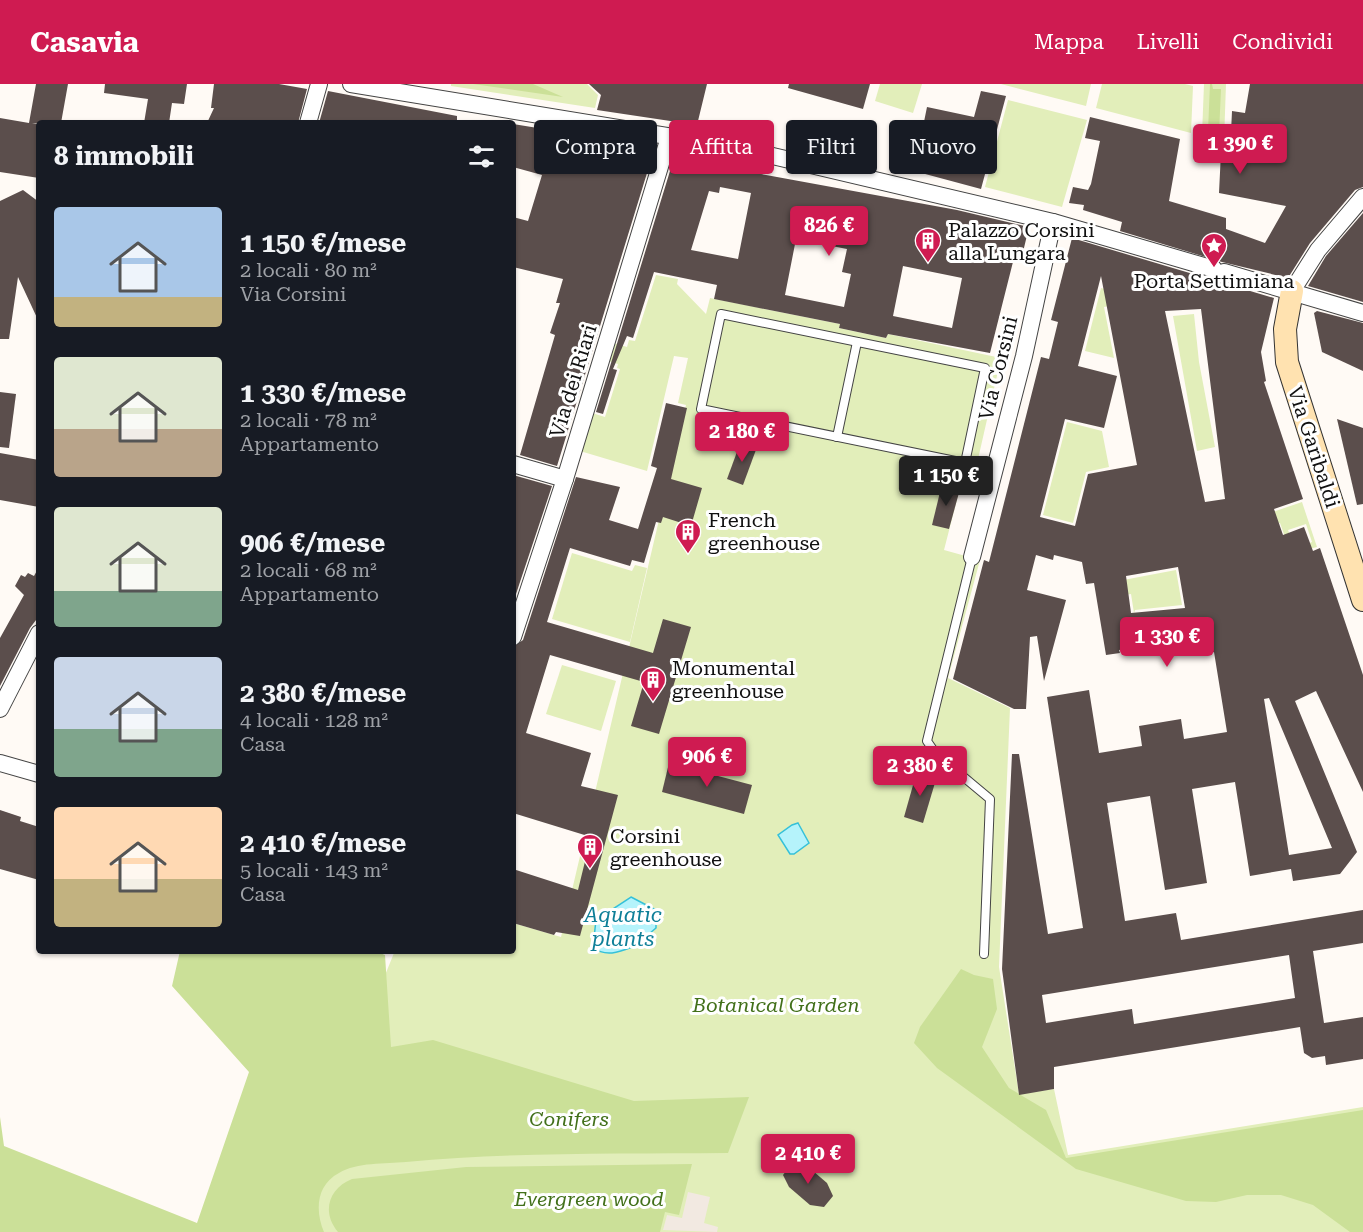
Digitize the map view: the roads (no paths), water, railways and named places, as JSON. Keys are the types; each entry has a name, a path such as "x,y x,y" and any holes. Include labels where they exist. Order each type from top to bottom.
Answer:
{"street":[{"path":"309,120 319,84"},
{"path":"351,84 440,91 496,116 669,137"},
{"name":"Via dei Riari","path":"516,628 565,478 669,137"},
{"path":"774,156 1053,222 1363,313"},
{"path":"1292,291 1318,250 1363,197"},
{"name":"Via Corsini","path":"972,557 1024,356 1053,222"},
{"name":"Via Garibaldi","path":"1292,291 1285,329 1287,362 1363,600"},
{"path":"516,465 565,478"},
{"path":"0,709 36,639"},
{"path":"0,763 36,773"}],"lane":[{"path":"721,314 857,342 985,368 965,463 701,409 721,314"},
{"path":"837,437 857,342"},
{"path":"972,557 927,741 936,754 990,799 984,954"}],"water":[{"path":"798,823 809,843 794,854 790,854 778,835"},
{"name":"Aquatic plants","path":"631,897 656,910 656,928 642,940 643,943 623,950 605,953 593,947 596,920"}],"place":[{"name":"Palazzo Corsini alla Lungara","path":"928,264"},
{"name":"Porta Settimiana","path":"1214,269"},
{"name":"French greenhouse","path":"688,555"},
{"name":"Monumental greenhouse","path":"653,703"},
{"name":"Corsini greenhouse","path":"590,870"}],"park label":[{"name":"Botanical Garden","path":"776,1005"},
{"name":"Conifers","path":"569,1119"},
{"name":"Evergreen wood","path":"589,1199"}]}
